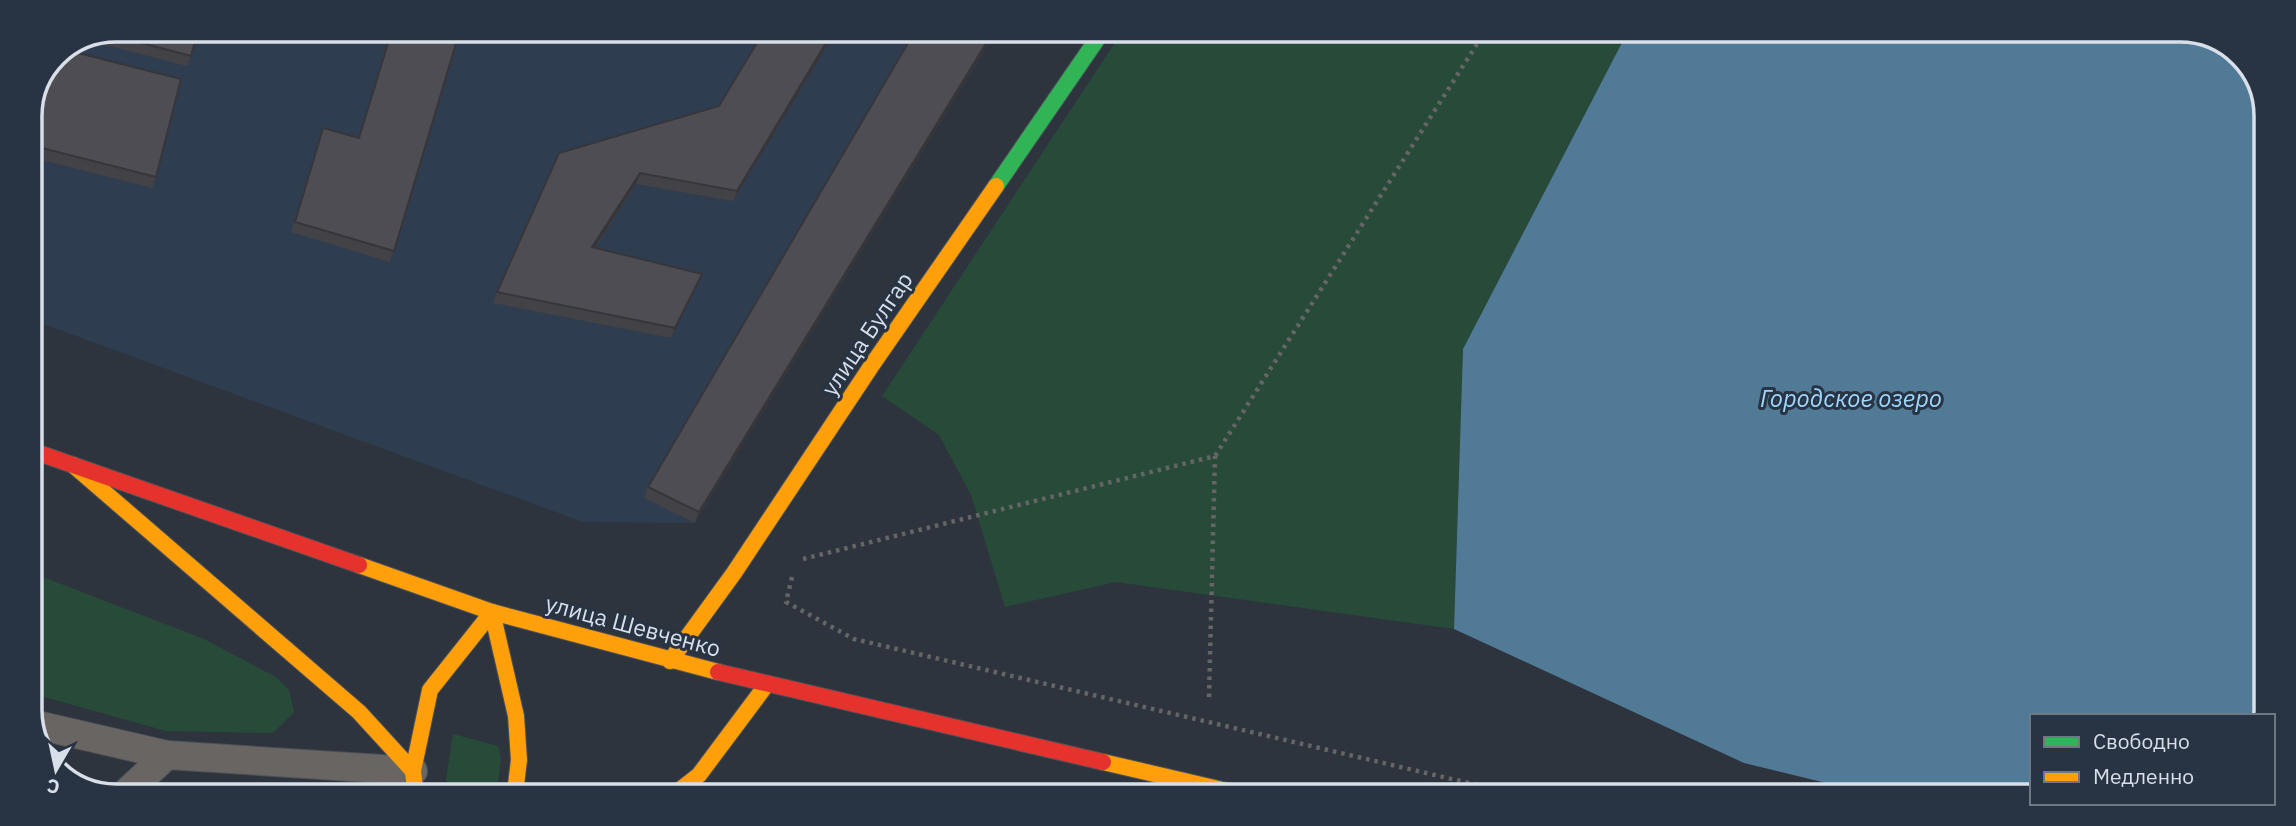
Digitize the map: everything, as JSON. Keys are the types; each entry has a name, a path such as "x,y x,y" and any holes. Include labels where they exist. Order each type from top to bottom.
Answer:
{"street":[{"name":"улица Булгар","path":"670,661 734,573 872,365 1094,42"},
{"name":"улица Шевченко","path":"42,454 492,612 670,661 1197,784"},
{"path":"72,464 359,712 414,782"},
{"path":"414,782 430,690 492,612"},
{"path":"492,612 516,716 519,760 516,784"},
{"path":"688,784 699,775 767,684"}],"lane":[{"path":"44,727 167,755 414,782"},
{"path":"136,784 167,755"}],"path":[{"path":"1209,697 1215,456 1478,42"},
{"path":"734,573 796,561 1215,456"},
{"path":"786,601 854,639 1473,784"}],"shaded area":[{"path":"116,42 990,42 695,523 583,522 42,323 43,102 55,75 64,64 88,48"}],"green space":[{"path":"1115,42 1622,42 1463,349 1454,629 1116,582 1005,607 971,495 939,435 882,396"},
{"path":"42,577 204,639 276,677 289,690 294,712 273,733 166,731 42,696"},
{"path":"453,734 498,746 501,758 498,784 447,784"}],"water":[{"name":"Городское озеро","path":"1622,42 2180,42 2204,46 2217,52 2239,71 2250,92 2254,111 2254,714 2030,714 2030,784 1830,784 1744,763 1454,629 1463,349"}],"building":[{"path":"138,42 195,42 191,56"},
{"path":"388,42 456,42 394,251 295,222 323,128 359,138"},
{"path":"757,42 826,42 737,191 640,173 592,247 702,274 675,328 497,292 559,153 719,106"},
{"path":"909,42 987,42 699,512 648,487"},
{"path":"78,53 181,79 156,177 42,148 43,102 55,75 75,55"}],"traffic: fast":[{"path":"996,186 1095,42"}],"traffic: slow":[{"path":"670,661 734,573 872,365 996,186"},
{"path":"73,465 359,712 413,771"},
{"path":"359,565 492,612 718,672"},
{"path":"492,612 516,716 519,760 516,784"},
{"path":"414,784 413,771 430,690 492,612"},
{"path":"688,784 699,775 767,684"},
{"path":"1103,762 1197,784"}],"traffic: jam":[{"path":"42,454 359,565"},
{"path":"718,672 1103,762"}]}
